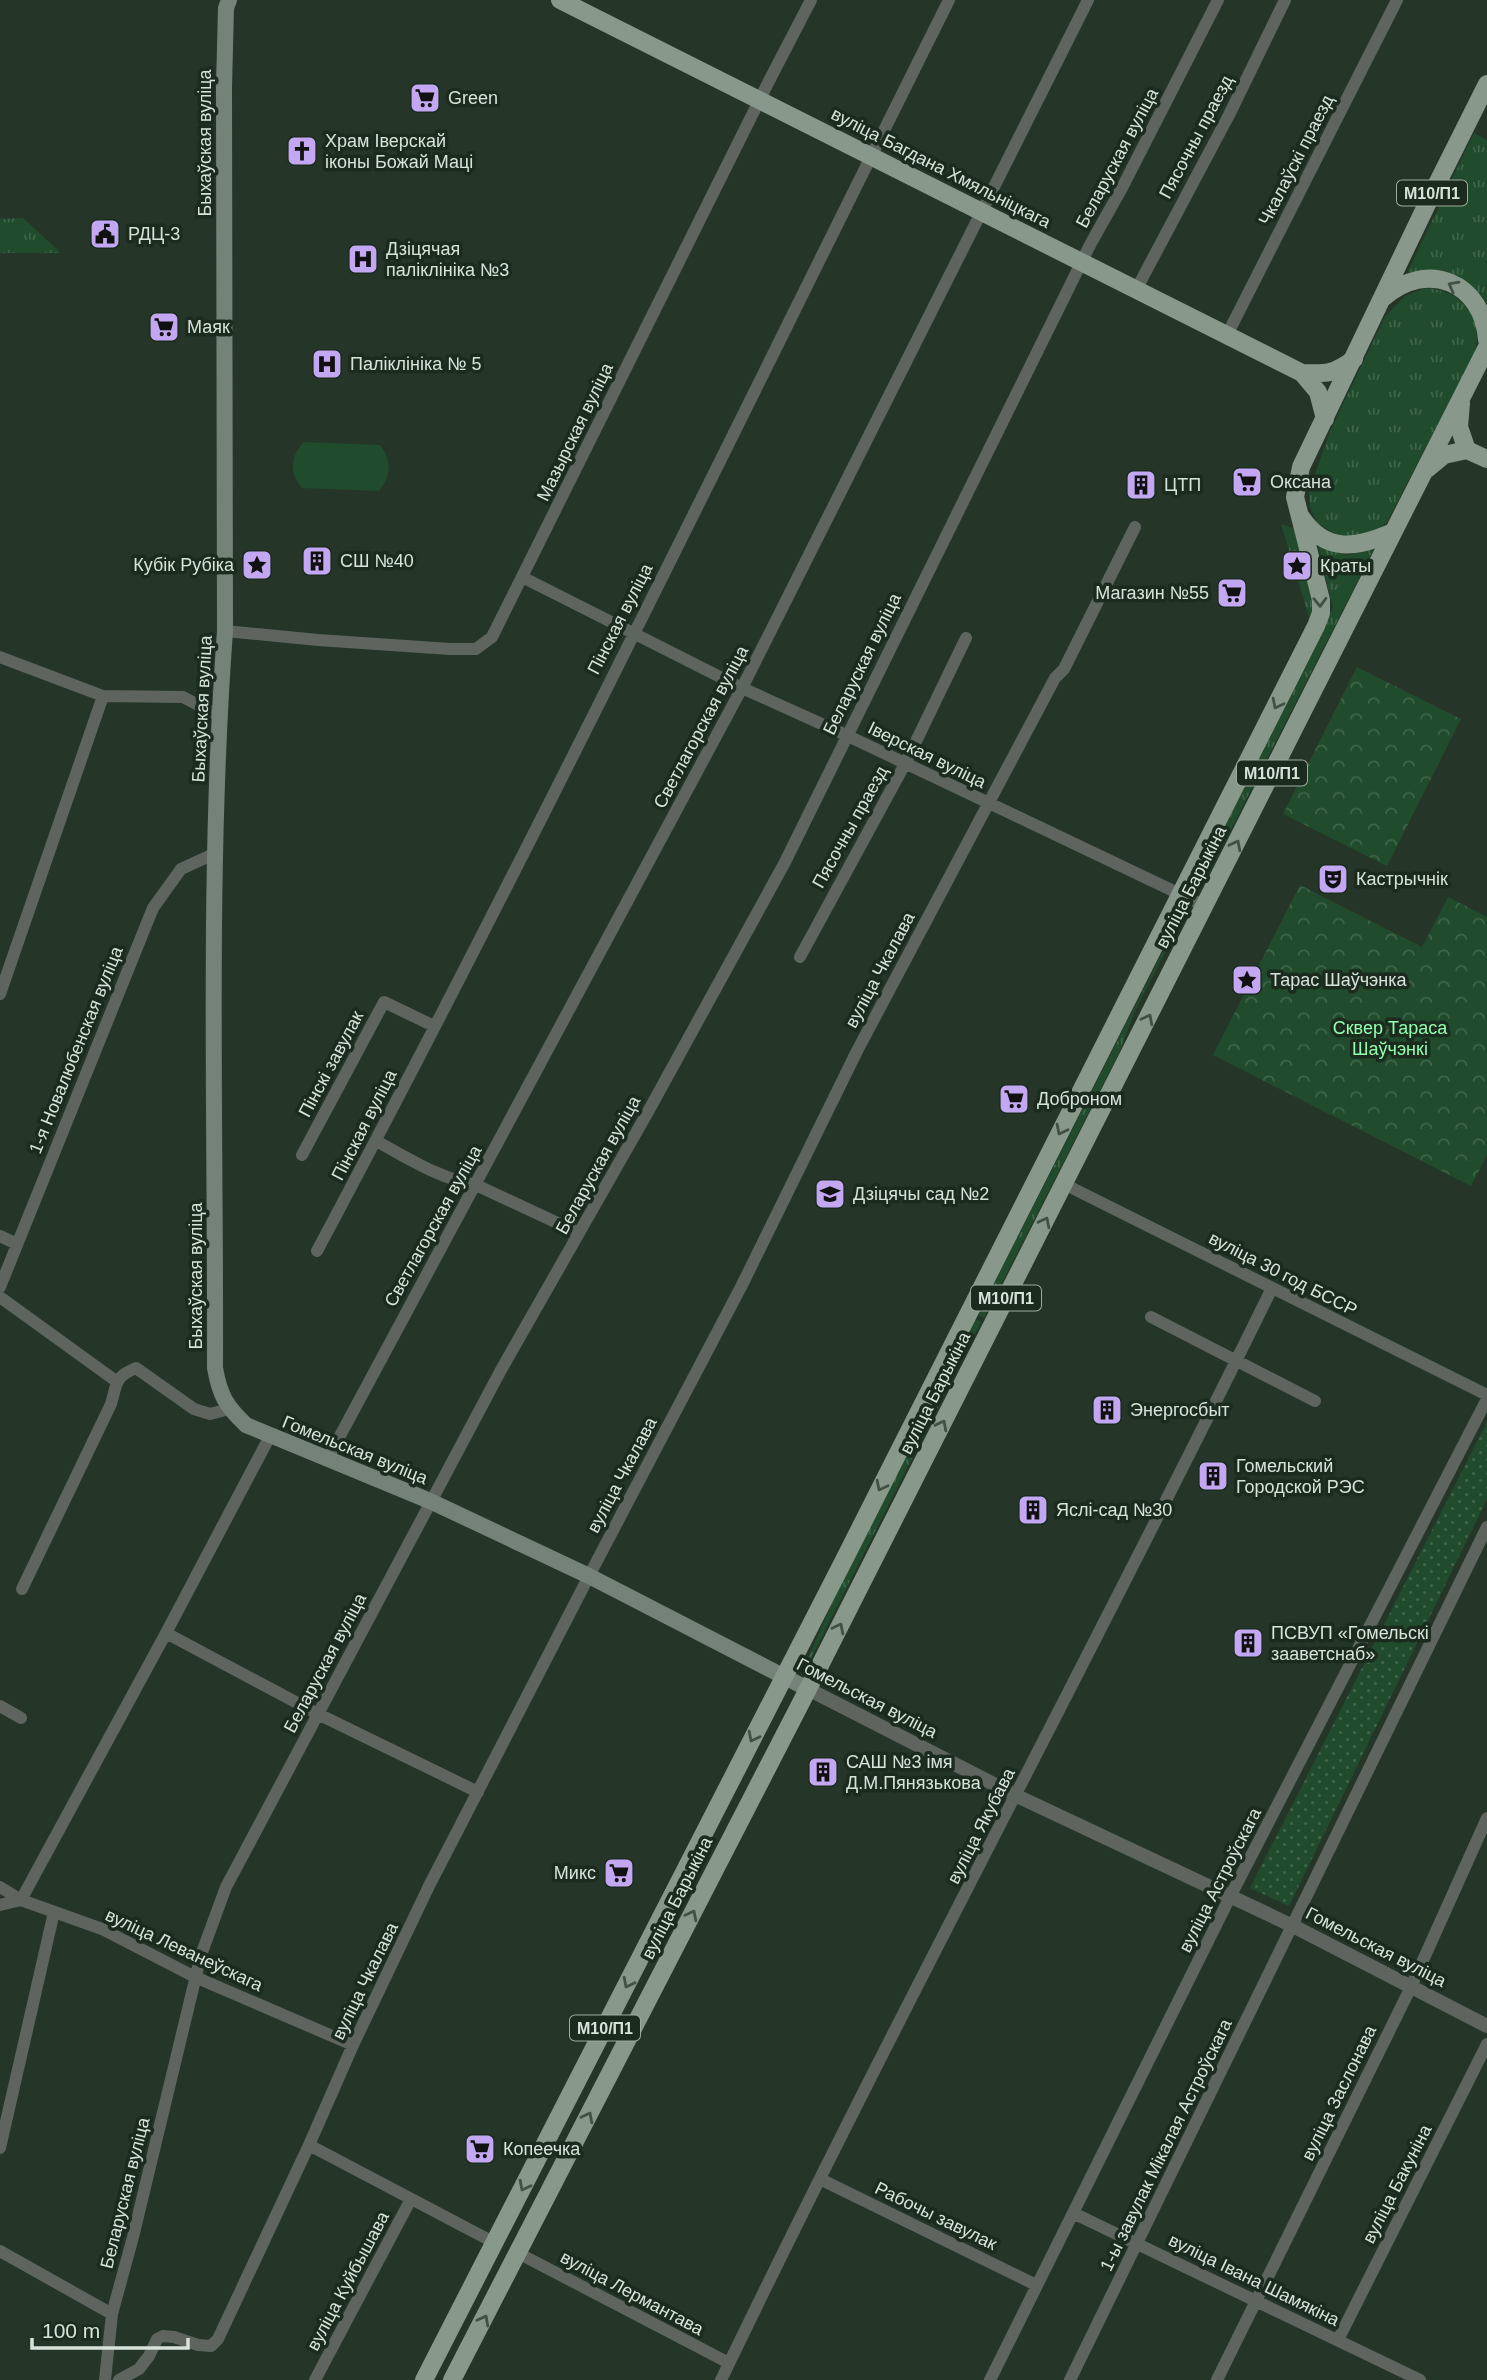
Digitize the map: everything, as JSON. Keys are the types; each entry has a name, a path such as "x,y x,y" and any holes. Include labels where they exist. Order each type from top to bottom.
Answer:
{"main road":[{"name":"вуліца Багдана Хмяльніцкага","path":"560,0 1303,373"},
{"name":"Быхаўская вуліца","path":"226,3 223,411 225,631 219,716 216,853 215,1368 219,1391 229,1408"},
{"name":"М10/П1","path":"1486,85 1484,101 1487,112"},
{"name":"М10/П1","path":"1325,419 1486,85"},
{"path":"1381,300 1396,286 1408,281 1435,278 1447,281 1457,286 1480,308 1486,322 1487,340"},
{"name":"вуліца Барыкіна","path":"452,2380 808,1689 1487,347"},
{"path":"1303,373 1328,374 1340,370 1354,359"},
{"path":"1303,373 1318,392 1325,419"},
{"path":"1462,395 1459,428 1467,450"},
{"name":"вуліца Барыкіна","path":"424,2380 1181,894 1321,613 1319,590 1295,497 1301,467 1325,419"},
{"path":"1421,474 1444,455 1467,450 1487,459"},
{"path":"1298,512 1307,526 1318,535 1345,546 1375,540 1393,532"},
{"name":"Гомельская вуліца","path":"229,1408 246,1426 430,1500 589,1576 808,1689"}],"street":[{"name":"Мазырская вуліца","path":"225,631 318,640 476,649 492,637 811,0"},
{"name":"Пінская вуліца","path":"317,1251 376,1141 633,634 949,0"},
{"name":"Светлагорская вуліца","path":"327,1460 742,688 1088,0"},
{"name":"Беларуская вуліца","path":"106,2380 112,2314 195,1977 226,1887 430,1500 783,864 1082,262 1218,0"},
{"name":"Пясочны праезд","path":"1136,290 1229,116 1286,0"},
{"name":"Чкалаўскі праезд","path":"1227,335 1397,0"},
{"name":"вуліца Чкалава","path":"119,2380 139,2369 157,2339 163,2336 211,2346 218,2339 429,1886 741,1286 857,1051 1055,678 1064,669 1135,527"},
{"name":"Іверская вуліца","path":"522,577 742,688 1205,906"},
{"name":"Пясочны праезд","path":"800,957 905,764 966,638"},
{"path":"0,657 103,696 183,697 219,716"},
{"path":"0,994 103,696"},
{"name":"1-я Новалюбенская вуліца","path":"0,1287 153,908 181,869 216,853"},
{"name":"Пінскі завулак","path":"302,1154 384,1002 434,1026"},
{"path":"376,1141 430,1170 460,1182 476,1185 579,1233"},
{"name":"вуліца 30 год БССР","path":"1064,1184 1487,1397"},
{"path":"0,1236 17,1244"},
{"name":"вуліца Якубава","path":"721,2380 820,2179 1017,1796 1272,1288"},
{"path":"0,1297 116,1381"},
{"path":"1151,1317 1315,1401"},
{"path":"22,1589 111,1405 116,1381 124,1373 136,1368 194,1409 210,1414 229,1408"},
{"name":"вуліца Астроўскага","path":"990,2380 1230,1897 1487,1397"},
{"path":"0,1905 21,1900 270,1436"},
{"path":"1293,1926 1487,1527"},
{"path":"166,1633 318,1714 478,1792"},
{"name":"Гомельская вуліца","path":"808,1689 1017,1796 1293,1926 1487,2026"},
{"path":"0,1706 21,1718"},
{"name":"вуліца Заслонава","path":"1217,2380 1411,1987 1487,1818"},
{"name":"вуліца Леванеўскага","path":"0,1886 21,1900 102,1929 195,1977 354,2045"},
{"path":"0,2148 54,1912"},
{"name":"1-ы завулак Мікалая Астроўскага","path":"1070,2380 1293,1926"},
{"name":"вуліца Бакуніна","path":"1338,2340 1487,2045"},
{"path":"309,2145 495,2243"},
{"name":"Рабочы завулак","path":"820,2179 1036,2285"},
{"name":"вуліца Куйбышава","path":"315,2380 411,2199"},
{"name":"вуліца Івана Шамякіна","path":"1073,2213 1420,2380"},
{"path":"0,2251 112,2314"},
{"name":"вуліца Лермантава","path":"518,2253 729,2364"}],"green space":[{"path":"1474,133 1487,140 1487,303 1471,286 1453,275 1432,271 1408,271"},
{"path":"23,218 61,253 0,253 0,219"},
{"path":"1426,288 1451,294 1468,308 1476,328 1474,354 1387,522 1375,533 1341,537 1317,523 1310,507 1309,492 1330,431 1385,317 1405,296"},
{"path":"304,442 380,445 387,456 386,480 379,491 302,488 293,471 293,465 296,453"},
{"path":"1281,524 1293,528 1308,574 1312,597 1310,620"},
{"path":"1318,545 1347,555 1374,549 1200,890 1196,884 1333,608"},
{"path":"1357,667 1461,719 1387,866 1283,814"},
{"name":"Сквер Тараса Шаўчэнкі","path":"1300,885 1422,947 1448,897 1487,917 1487,1155 1471,1186 1213,1055"},
{"path":"1180,918 1182,919 1135,1011 1119,1053 984,1318 978,1315"},
{"path":"975,1319 981,1322 807,1666 805,1665 842,1581"},
{"path":"1487,1422 1487,1499 1289,1906 1250,1888"}],"place":[{"name":"Green","path":"425,98"},
{"name":"Храм Іверскай іконы Божай Маці","path":"302,151"},
{"name":"РДЦ-3","path":"105,234"},
{"name":"Дзіцячая паліклініка №3","path":"363,259"},
{"name":"Маяк","path":"164,327"},
{"name":"Паліклініка № 5","path":"327,364"},
{"name":"Оксана","path":"1247,482"},
{"name":"ЦТП","path":"1141,485"},
{"name":"СШ №40","path":"317,561"},
{"name":"Кубік Рубіка","path":"257,565"},
{"name":"Краты","path":"1297,566"},
{"name":"Магазин №55","path":"1232,593"},
{"name":"Кастрычнік","path":"1333,879"},
{"name":"Тарас Шаўчэнка","path":"1247,980"},
{"name":"Доброном","path":"1014,1099"},
{"name":"Дзіцячы сад №2","path":"830,1194"},
{"name":"Энергосбыт","path":"1107,1410"},
{"name":"Гомельский Городской РЭС","path":"1213,1476"},
{"name":"Яслі-сад №30","path":"1033,1510"},
{"name":"ПСВУП «Гомельскі зааветснаб»","path":"1248,1643"},
{"name":"САШ №3 імя Д.М.Пянязькова","path":"823,1772"},
{"name":"Микс","path":"619,1873"},
{"name":"Копеечка","path":"480,2149"}]}
